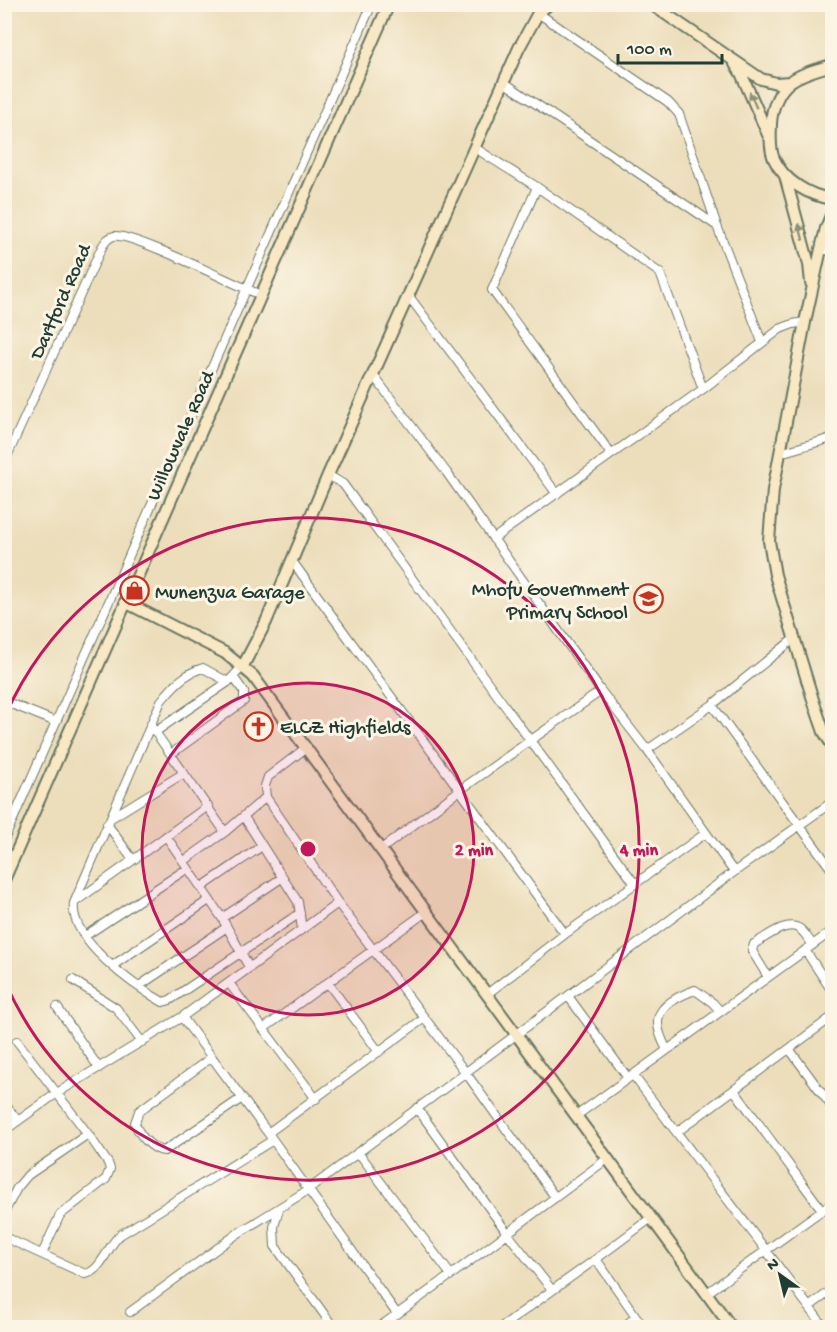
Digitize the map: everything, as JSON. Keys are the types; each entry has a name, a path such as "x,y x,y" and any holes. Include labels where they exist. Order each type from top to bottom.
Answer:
{"street":[{"path":"4,840 372,4"},
{"name":"Willowvale Road","path":"4,880 389,4"},
{"path":"153,729 231,680 243,666 266,622 328,475 519,48 538,13 549,4"},
{"path":"651,4 761,79 776,83 789,82 832,65"},
{"path":"538,13 674,107 683,122 717,226 762,342"},
{"path":"733,61 741,73 770,140 774,158 785,176 809,264 812,289"},
{"path":"770,140 771,116 776,100 789,82"},
{"path":"505,83 717,226"},
{"path":"475,148 537,187 660,273 703,389"},
{"path":"785,176 803,189 822,197 832,198"},
{"path":"537,187 492,290 611,454"},
{"path":"832,213 826,228 812,289 780,453 773,490 769,541 776,575 795,638 832,745"},
{"name":"Dartford Road","path":"4,464 108,238 115,236 140,242 261,295"},
{"path":"821,249 832,251"},
{"path":"408,295 557,494"},
{"path":"493,539 703,389 780,329 806,322"},
{"path":"373,375 447,473 734,872"},
{"path":"780,453 832,438"},
{"path":"328,475 343,484 634,884"},
{"path":"292,561 565,934"},
{"path":"125,602 225,653 243,666 268,694 732,1328"},
{"path":"647,750 712,705 795,638"},
{"path":"171,754 244,701 244,692 231,680 203,668 193,671 172,686 161,701 153,729 109,821 74,903 73,914 85,936 112,966 160,1000 167,1002 300,913"},
{"path":"380,850 460,790 602,691"},
{"path":"4,701 56,722"},
{"path":"712,705 801,824 832,870"},
{"path":"153,729 225,832"},
{"path":"307,747 268,777 265,786 266,797 338,903 466,1073 555,1197"},
{"path":"109,821 184,772"},
{"path":"85,936 186,864 266,797"},
{"path":"130,1312 237,1234 308,1190 734,872 832,802"},
{"path":"74,903 208,806"},
{"path":"244,817 297,902 302,929"},
{"path":"109,821 133,860"},
{"path":"487,994 565,934 706,833"},
{"path":"166,836 222,918 249,967"},
{"path":"202,887 262,846"},
{"path":"222,918 283,877"},
{"path":"112,966 209,900"},
{"path":"4,1131 57,1093 182,1017 338,903"},
{"path":"263,1029 375,951 426,912"},
{"path":"768,977 752,951 754,944 783,928 793,926 800,929 813,945"},
{"path":"139,986 227,927"},
{"path":"576,1116 832,931"},
{"path":"805,950 832,991"},
{"path":"74,980 116,1008 142,1042"},
{"path":"229,983 316,1099"},
{"path":"328,983 379,1052"},
{"path":"667,1050 659,1033 657,1021 670,1002 694,990 704,995 720,1011"},
{"path":"568,996 768,1249 825,1328"},
{"path":"57,1007 99,1068"},
{"path":"182,1017 397,1314"},
{"path":"677,1132 832,1017"},
{"path":"268,1133 423,1018"},
{"path":"17,1041 108,1163 109,1174 106,1179 60,1215 42,1254"},
{"path":"790,1050 832,1107"},
{"path":"212,1057 139,1111 135,1123 138,1130 155,1149 164,1151 242,1098"},
{"path":"734,1090 822,1210"},
{"path":"4,1103 18,1121"},
{"path":"417,1108 508,1234 552,1290"},
{"path":"4,1213 17,1188 28,1175 88,1134"},
{"path":"4,1238 85,1274 90,1273 96,1269 109,1246 120,1235 273,1140"},
{"path":"358,1152 451,1275"},
{"path":"378,1328 607,1159"},
{"path":"706,1293 832,1203"},
{"path":"279,1209 274,1227 276,1246 333,1328"},
{"path":"500,1328 651,1218"},
{"path":"596,1259 644,1328"},
{"path":"810,1306 832,1290"},
{"path":"622,1328 636,1317"}],"place":[{"name":"Munenzva Garage","path":"134,591"},
{"name":"Mhofu Government Primary School","path":"649,599"},
{"name":"ELCZ Highfields","path":"259,726"}]}
